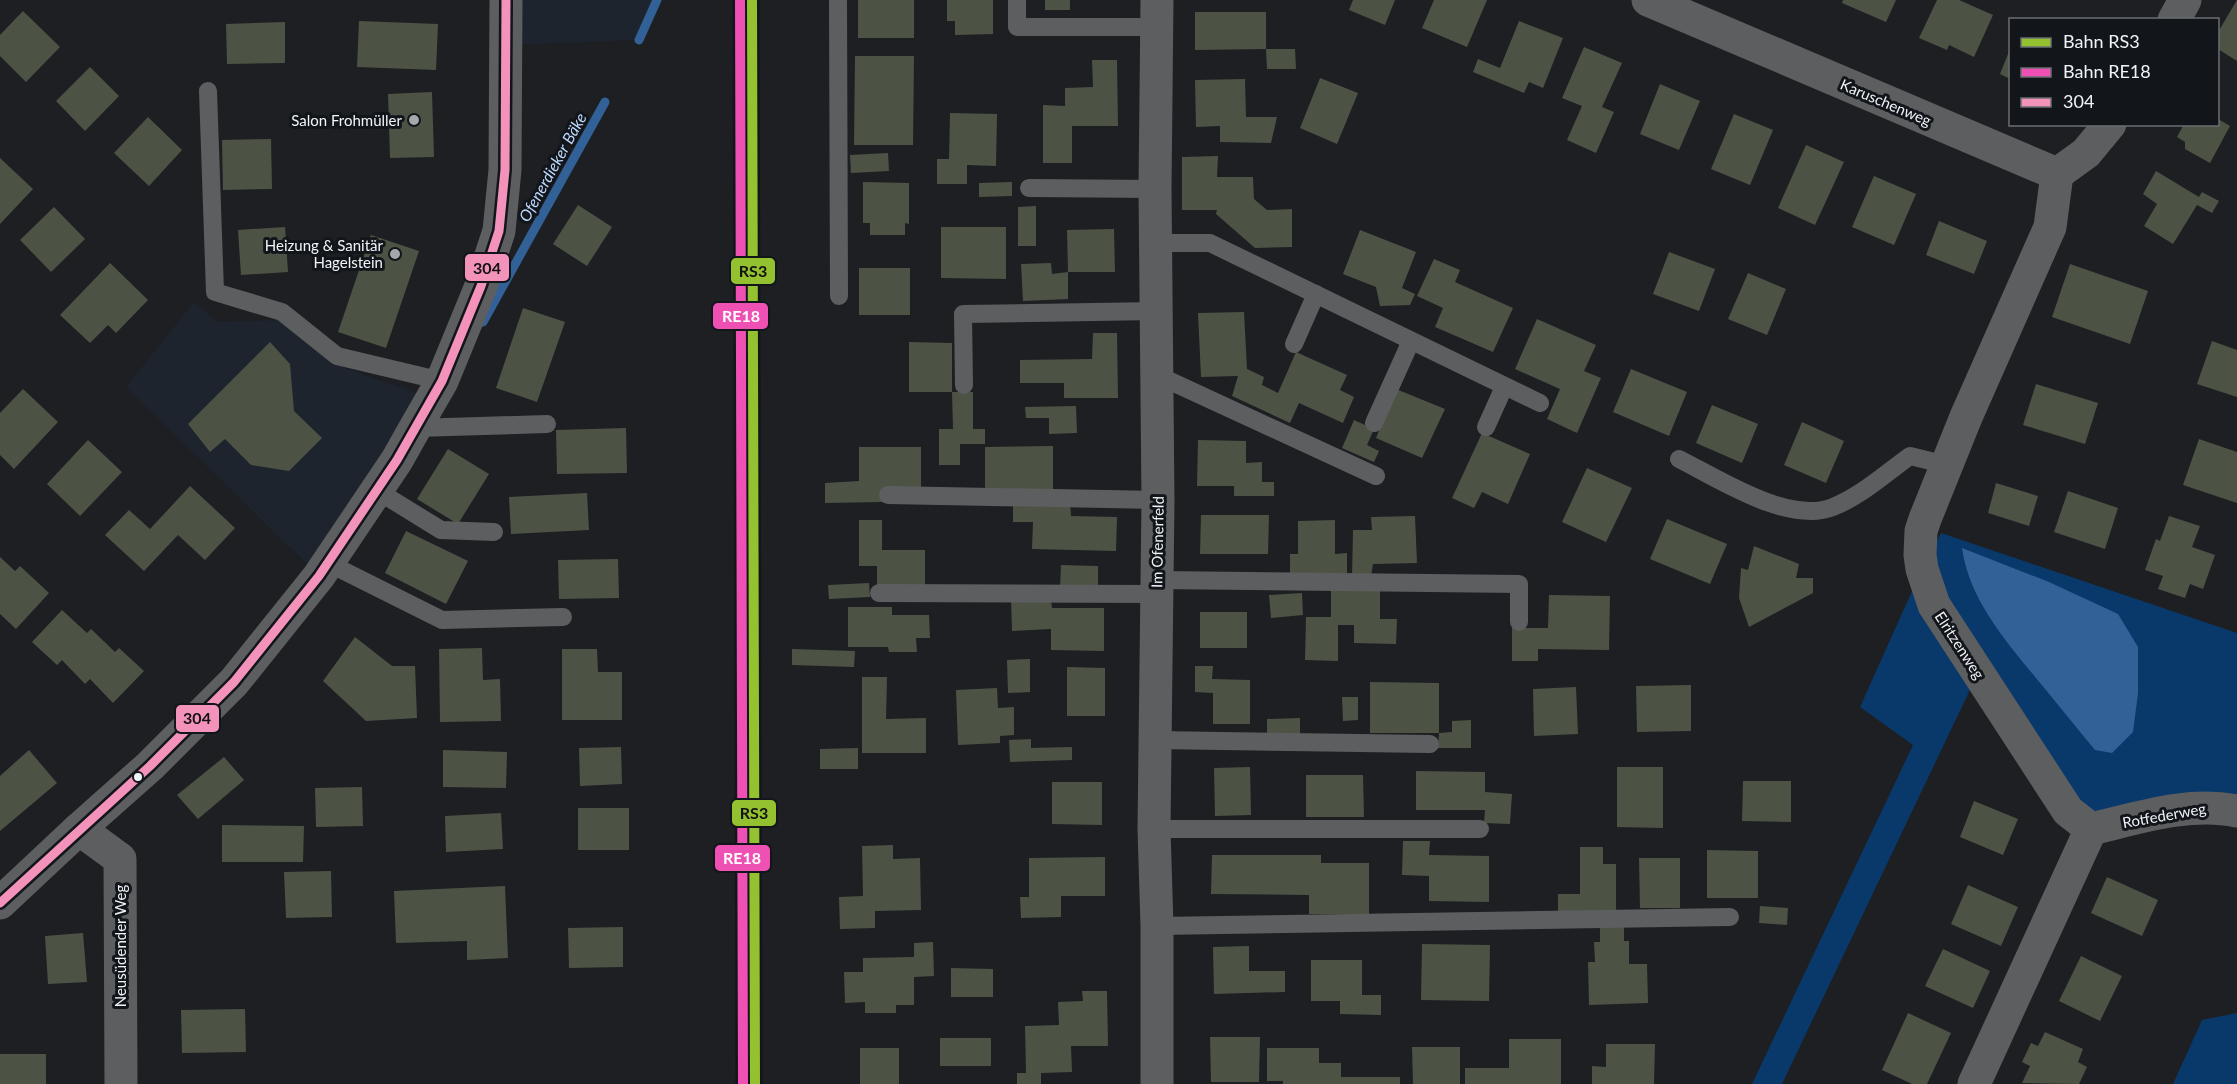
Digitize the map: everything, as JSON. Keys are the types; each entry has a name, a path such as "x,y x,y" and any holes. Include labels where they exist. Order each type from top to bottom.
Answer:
{"street":[{"path":"0,903 150,766 234,682 328,563 415,428 442,381 481,286 499,231 504,170 506,0"},
{"name":"Karuschenweg","path":"1648,0 2057,174"},
{"path":"2175,18 2185,0"},
{"name":"Im Ofenerfeld","path":"1157,14 1155,243 1158,500 1154,829 1157,926 1157,1084"},
{"path":"2057,174 2086,153 2108,126"},
{"name":"Elritzenweg","path":"2057,174 2050,227 1928,507 1921,531 1920,555 1922,569 1934,605 2068,811 2091,829"},
{"name":"Rotfederweg","path":"2091,829 2195,808 2216,807 2237,811"},
{"name":"Neusüdender Weg","path":"79,829 120,859 121,1084"},
{"path":"1974,1084 2091,829"}],"lane":[{"path":"838,0 839,296"},
{"path":"1017,0 1017,27 1157,14"},
{"path":"208,91 215,292 282,312 337,356 442,381"},
{"path":"1029,189 1155,189"},
{"path":"1155,243 1210,243 1540,403"},
{"path":"1294,344 1316,294"},
{"path":"964,385 963,314 1156,311"},
{"path":"1374,423 1411,340"},
{"path":"1157,375 1376,476"},
{"path":"1486,428 1504,387"},
{"path":"415,428 547,424"},
{"path":"1679,459 1772,505 1806,512 1831,508 1853,497 1910,456 1947,465"},
{"path":"376,490 441,530 494,532"},
{"path":"888,495 1158,500"},
{"path":"328,563 442,620 563,617"},
{"path":"879,593 1157,587 1519,584 1519,622"},
{"path":"1156,740 1430,744"},
{"path":"1154,829 1480,829"},
{"path":"1157,926 1730,917"}],"shaded area":[{"path":"506,0 657,0 639,40 506,45"},
{"path":"194,302 218,322 280,320 347,369 432,398 319,576 126,387"},
{"path":"1941,533 2237,633 2237,798 2098,813 2074,800 1955,628 1932,550"},
{"path":"1962,548 2049,582 2118,614 2138,647 2138,693 2133,732 2112,753 2095,750 2001,634 1980,602 1966,567"},
{"path":"1922,569 1978,673 1782,1084 1752,1084 1913,745 1860,707"},
{"path":"2237,1013 2237,1084 2173,1084 2202,1020"}],"building":[{"path":"858,0 914,0 914,38 858,38"},
{"path":"947,0 993,0 993,34 955,35 955,21 947,21"},
{"path":"1045,0 1070,0 1070,10 1045,10"},
{"path":"1353,0 1395,0 1385,25 1349,10"},
{"path":"1434,0 1487,0 1467,47 1422,28"},
{"path":"1843,0 1896,0 1886,22 1842,3"},
{"path":"1937,0 1959,0 1993,15 1974,57 1949,45 1947,50 1919,38"},
{"path":"2237,0 2237,61 2219,50 2219,30"},
{"path":"23,11 60,47 26,82 0,56 0,35"},
{"path":"1195,12 1266,12 1266,49 1195,50"},
{"path":"359,21 438,24 436,70 357,67"},
{"path":"1519,21 1563,38 1543,88 1529,82 1524,93 1473,72 1478,59 1500,68"},
{"path":"285,22 285,63 227,64 226,24"},
{"path":"1584,47 1622,63 1602,107 1614,112 1596,153 1567,140 1582,106 1562,98"},
{"path":"1266,49 1295,49 1296,69 1267,69"},
{"path":"2009,52 2009,78 2000,74"},
{"path":"855,56 914,56 913,145 854,145"},
{"path":"1092,60 1117,60 1118,126 1072,126 1072,163 1043,163 1043,105 1065,106 1065,88 1093,87"},
{"path":"90,67 119,96 85,131 56,101"},
{"path":"1320,78 1358,93 1337,144 1300,128"},
{"path":"1245,79 1246,117 1277,117 1271,143 1220,142 1220,126 1196,127 1195,80"},
{"path":"1660,84 1700,101 1679,150 1640,134"},
{"path":"432,92 434,157 390,158 388,94"},
{"path":"950,113 997,114 996,166 967,165 967,184 937,184 937,159 949,159"},
{"path":"1734,114 1773,130 1750,185 1711,169"},
{"path":"148,117 182,150 149,186 114,153"},
{"path":"2219,120 2230,126 2210,163 2185,149 2185,142 2177,137 2183,126 2219,126"},
{"path":"271,139 272,189 223,190 222,140"},
{"path":"1806,145 1844,162 1815,225 1778,208"},
{"path":"888,153 889,171 851,173 850,155"},
{"path":"1218,156 1217,177 1253,177 1254,199 1267,210 1292,209 1292,247 1255,248 1216,214 1217,210 1182,210 1182,157"},
{"path":"0,158 33,189 0,224"},
{"path":"2156,171 2199,197 2202,192 2219,201 2212,213 2197,205 2173,244 2144,226 2157,204 2143,194"},
{"path":"1874,176 1916,194 1894,245 1852,227"},
{"path":"863,182 909,183 909,224 905,223 905,235 870,235 870,223 863,223"},
{"path":"1012,182 1012,196 979,197 979,183"},
{"path":"578,205 612,227 587,266 553,244"},
{"path":"1036,206 1036,246 1018,246 1018,207"},
{"path":"54,207 85,239 51,272 20,240"},
{"path":"1939,221 1987,241 1974,274 1926,255"},
{"path":"285,227 288,272 241,275 238,230"},
{"path":"941,227 1006,227 1006,279 941,278"},
{"path":"1114,229 1115,272 1068,272 1067,230"},
{"path":"1360,230 1416,252 1402,288 1415,294 1410,305 1380,306 1376,287 1343,274"},
{"path":"371,235 419,251 386,348 338,332"},
{"path":"1669,252 1715,269 1699,311 1653,294"},
{"path":"1434,259 1460,270 1455,282 1513,308 1493,352 1435,327 1443,308 1417,296"},
{"path":"110,263 148,300 116,333 108,325 90,343 60,315"},
{"path":"1051,263 1052,274 1068,272 1068,299 1023,301 1021,264"},
{"path":"2070,264 2148,291 2130,344 2052,317"},
{"path":"859,268 910,268 910,315 859,315"},
{"path":"1748,273 1786,289 1767,335 1728,319"},
{"path":"523,308 565,322 537,402 496,388"},
{"path":"1244,312 1247,369 1264,377 1262,385 1278,393 1296,352 1347,375 1340,390 1354,397 1343,423 1299,403 1290,423 1232,396 1238,376 1201,377 1198,313"},
{"path":"1537,319 1596,345 1584,371 1601,378 1577,433 1547,419 1560,389 1515,369"},
{"path":"1093,333 1117,333 1118,398 1064,398 1064,383 1020,383 1020,360 1092,359"},
{"path":"2212,341 2237,350 2237,397 2197,384"},
{"path":"270,342 290,364 294,411 322,438 289,471 251,465 225,439 210,452 188,424"},
{"path":"909,342 952,343 952,392 909,392"},
{"path":"1631,369 1687,392 1669,436 1613,412"},
{"path":"2036,384 2098,403 2085,444 2023,425"},
{"path":"23,389 58,422 14,469 0,455 0,413"},
{"path":"1396,389 1445,409 1422,458 1376,438"},
{"path":"952,392 973,392 973,429 985,429 985,444 960,444 960,465 939,465 939,429 953,429"},
{"path":"1712,405 1758,424 1742,463 1696,443"},
{"path":"1076,406 1077,433 1049,434 1049,418 1026,418 1025,407"},
{"path":"1354,420 1374,429 1367,445 1379,451 1374,462 1342,448"},
{"path":"1802,422 1844,441 1826,483 1784,465"},
{"path":"626,428 627,473 557,474 556,430"},
{"path":"1482,433 1530,454 1508,504 1482,492 1474,508 1452,498"},
{"path":"2199,439 2237,452 2237,503 2183,485"},
{"path":"88,440 122,472 80,516 47,484"},
{"path":"1198,440 1246,441 1246,463 1262,462 1262,482 1274,482 1274,496 1234,496 1234,486 1197,486"},
{"path":"1053,446 1053,490 985,490 985,447"},
{"path":"859,447 921,447 921,488 882,488 882,502 825,503 825,483 859,481"},
{"path":"448,449 489,474 458,524 417,499"},
{"path":"1587,468 1632,488 1606,542 1562,522"},
{"path":"1996,483 2038,496 2029,526 1988,513"},
{"path":"190,486 235,528 205,560 178,535 144,571 105,535 129,510 150,529"},
{"path":"2068,491 2118,508 2105,549 2054,532"},
{"path":"587,493 589,530 511,534 509,497"},
{"path":"1013,501 1070,501 1071,516 1117,517 1116,551 1032,549 1033,522 1013,522"},
{"path":"1201,515 1269,515 1268,554 1200,554"},
{"path":"1415,516 1417,563 1373,564 1371,576 1352,577 1353,530 1372,530 1371,517"},
{"path":"2169,516 2200,526 2192,547 2215,555 2203,589 2190,584 2185,598 2158,589 2163,576 2145,570 2156,539 2160,541"},
{"path":"1667,519 1727,544 1710,584 1650,559"},
{"path":"859,520 882,520 882,550 925,550 925,590 877,589 877,566 859,566"},
{"path":"1335,520 1335,554 1347,553 1347,573 1290,574 1290,554 1298,554 1298,521"},
{"path":"406,531 468,561 446,604 385,573"},
{"path":"1754,546 1799,564 1796,578 1813,578 1813,593 1749,627 1739,598 1741,568 1748,570"},
{"path":"0,557 15,571 20,566 49,593 16,629 0,614"},
{"path":"618,559 619,598 559,599 558,560"},
{"path":"1061,565 1098,566 1098,588 1060,588"},
{"path":"869,583 870,597 829,599 828,585"},
{"path":"1331,590 1380,591 1380,619 1397,619 1396,644 1354,643 1354,625 1338,625 1338,661 1305,660 1306,617 1331,617"},
{"path":"1302,593 1303,615 1271,618 1269,595"},
{"path":"1549,595 1610,596 1609,650 1538,649 1538,661 1512,661 1512,628 1548,628"},
{"path":"1011,599 1051,599 1052,608 1104,608 1104,651 1051,650 1051,629 1012,631"},
{"path":"848,607 892,607 892,615 929,615 930,638 916,638 917,652 889,652 888,647 848,647"},
{"path":"62,610 87,633 91,629 115,652 119,648 144,671 113,703 90,679 85,684 62,660 57,665 32,642"},
{"path":"1200,612 1247,612 1247,648 1200,648"},
{"path":"355,637 392,666 415,666 417,718 366,721 323,681"},
{"path":"482,648 483,680 500,679 501,721 440,722 439,649"},
{"path":"562,649 597,649 598,672 622,672 622,720 562,720"},
{"path":"792,649 855,651 854,667 792,665"},
{"path":"1030,659 1030,692 1008,693 1007,660"},
{"path":"1195,666 1213,666 1212,679 1250,680 1250,724 1213,724 1213,693 1195,692"},
{"path":"1067,667 1105,668 1105,716 1067,716"},
{"path":"862,677 887,677 886,719 926,718 926,753 862,753"},
{"path":"1370,682 1439,683 1439,733 1370,733"},
{"path":"1691,685 1691,731 1637,732 1636,686"},
{"path":"1576,687 1578,734 1534,736 1533,689"},
{"path":"997,688 998,708 1014,707 1014,735 1000,736 1000,743 958,745 956,690"},
{"path":"1342,697 1358,697 1358,720 1343,721"},
{"path":"1300,718 1300,737 1267,737 1267,719"},
{"path":"1471,720 1471,748 1438,748 1439,733 1452,732 1452,721"},
{"path":"1031,739 1031,748 1072,747 1072,760 1010,762 1009,740"},
{"path":"621,747 622,784 580,786 579,748"},
{"path":"858,748 858,769 820,769 820,749"},
{"path":"29,750 57,783 0,831 0,776"},
{"path":"443,750 507,752 506,788 443,787"},
{"path":"224,757 244,780 198,819 177,795"},
{"path":"1250,767 1251,815 1215,816 1214,768"},
{"path":"1617,767 1663,767 1663,828 1617,827"},
{"path":"1416,771 1485,772 1485,792 1512,794 1510,824 1484,823 1485,810 1416,810"},
{"path":"1306,775 1363,775 1364,817 1306,817"},
{"path":"1743,781 1791,781 1791,822 1742,821"},
{"path":"1052,782 1102,782 1102,825 1052,824"},
{"path":"362,787 363,826 316,827 315,788"},
{"path":"1974,801 2018,819 2003,855 1960,837"},
{"path":"578,808 629,808 629,850 578,850"},
{"path":"501,813 503,849 446,852 445,816"},
{"path":"222,825 304,826 303,862 222,862"},
{"path":"1403,841 1430,841 1429,855 1489,856 1489,902 1429,901 1429,876 1402,875"},
{"path":"893,845 893,859 920,858 921,910 875,911 875,928 840,929 839,897 863,896 862,846"},
{"path":"1580,847 1603,847 1603,864 1616,864 1616,913 1558,912 1558,894 1580,894"},
{"path":"1707,850 1758,851 1758,898 1707,898"},
{"path":"1212,855 1321,855 1321,863 1369,863 1369,914 1309,914 1309,895 1211,894"},
{"path":"1105,857 1105,896 1061,896 1061,917 1021,918 1020,897 1029,897 1029,858"},
{"path":"1639,858 1680,858 1680,908 1640,908"},
{"path":"331,871 332,917 286,918 284,872"},
{"path":"2107,877 2158,900 2142,936 2091,913"},
{"path":"1968,885 2018,907 2001,946 1951,924"},
{"path":"505,886 508,958 467,960 467,941 396,943 394,891"},
{"path":"1760,906 1788,908 1787,925 1759,923"},
{"path":"1624,926 1624,941 1629,941 1629,964 1647,964 1648,1003 1589,1005 1588,962 1595,962 1594,942 1600,942 1600,927"},
{"path":"623,927 623,967 569,968 568,928"},
{"path":"83,933 87,982 48,984 45,936"},
{"path":"933,942 934,976 914,977 914,1005 896,1005 896,1013 865,1013 865,1002 845,1003 844,972 863,972 863,958 914,957 914,943"},
{"path":"1422,944 1490,945 1489,1001 1421,1000"},
{"path":"1249,946 1249,971 1285,971 1285,992 1214,994 1213,947"},
{"path":"1943,949 1990,971 1973,1008 1925,986"},
{"path":"2081,956 2122,976 2100,1021 2059,1001"},
{"path":"1311,960 1362,960 1362,995 1381,995 1381,1015 1340,1014 1340,1001 1311,1001"},
{"path":"951,968 993,969 993,997 951,997"},
{"path":"1082,991 1107,991 1108,1046 1071,1046 1072,1072 1041,1073 1041,1084 1017,1084 1017,1073 1026,1073 1025,1026 1059,1025 1058,1002 1083,1001"},
{"path":"245,1009 246,1052 182,1053 181,1010"},
{"path":"1908,1013 1951,1033 1927,1084 1912,1084 1882,1070"},
{"path":"2045,1032 2083,1049 2078,1062 2087,1067 2079,1084 2022,1083 2030,1066 2022,1062 2031,1043 2038,1046"},
{"path":"1210,1037 1260,1037 1259,1082 1211,1082"},
{"path":"940,1038 991,1038 991,1066 940,1066"},
{"path":"1509,1039 1561,1039 1561,1084 1465,1084 1465,1068 1509,1068"},
{"path":"1606,1044 1655,1044 1654,1084 1592,1084 1592,1066 1606,1067"},
{"path":"1412,1047 1460,1047 1460,1084 1413,1084"},
{"path":"860,1048 899,1048 899,1084 860,1084"},
{"path":"1267,1048 1319,1048 1319,1063 1341,1063 1341,1077 1400,1077 1400,1084 1283,1084 1283,1081 1267,1081"},
{"path":"0,1054 46,1054 46,1084 0,1084"}],"waterway":[{"name":"Ofenerdieker Bäke","path":"639,40 657,0"},
{"name":"Ofenerdieker Bäke","path":"483,322 605,102"}],"rail line":[{"name":"RE18","path":"740,0 743,1084"},
{"name":"RS3","path":"752,0 755,1084"}],"transit line":[{"name":"304","path":"0,903 150,766 234,682 319,576 397,460 442,381 481,286 499,231 505,170 506,0"}],"place":[{"name":"Salon Frohmüller","path":"414,120"},
{"name":"Heizung & Sanitär Hagelstein","path":"395,254"}]}
